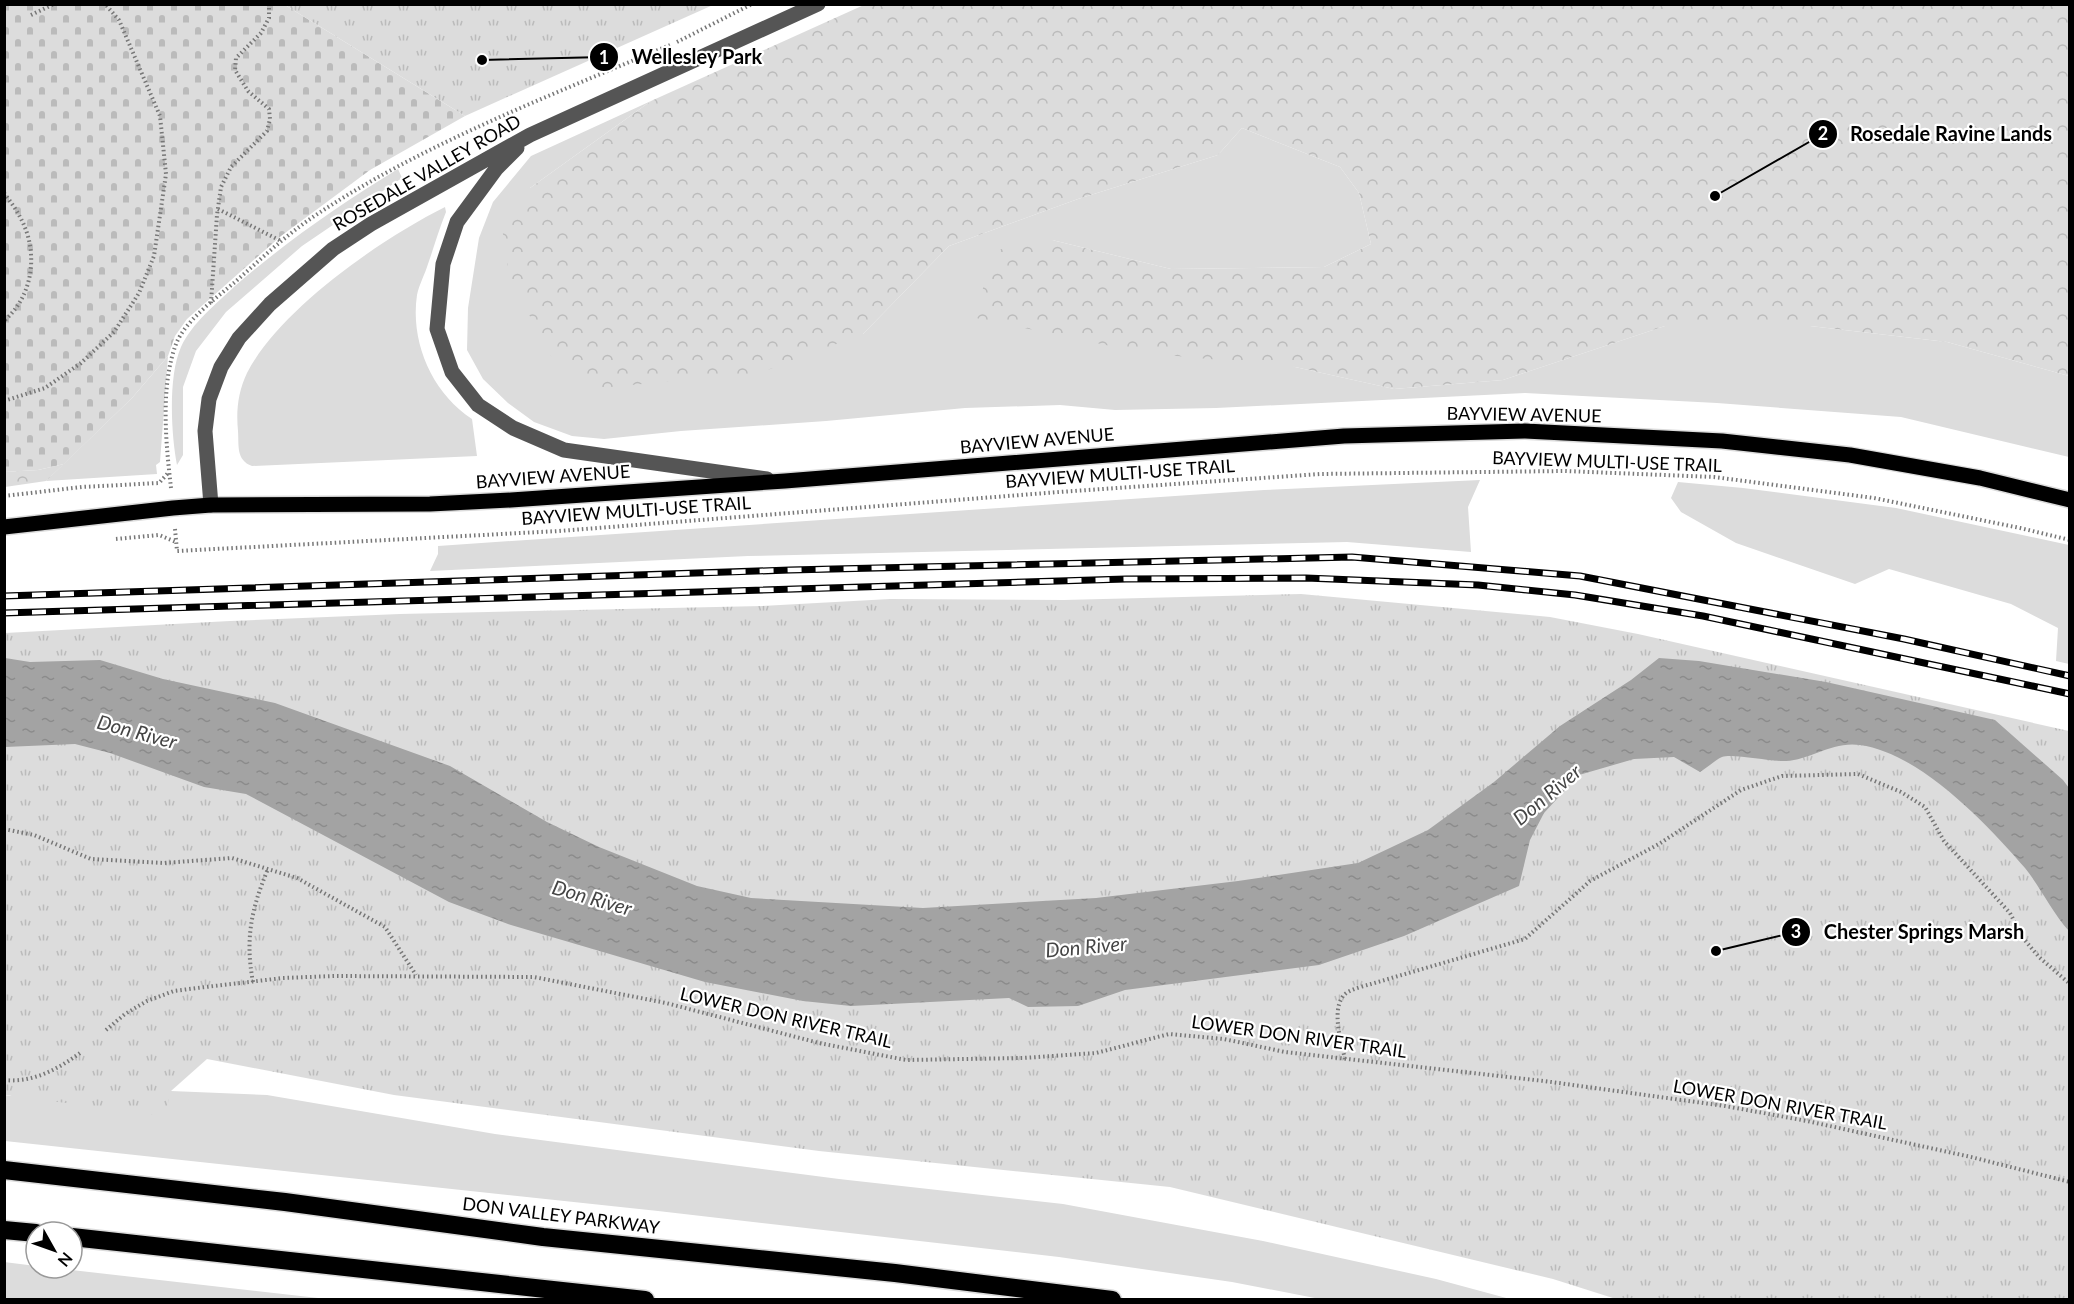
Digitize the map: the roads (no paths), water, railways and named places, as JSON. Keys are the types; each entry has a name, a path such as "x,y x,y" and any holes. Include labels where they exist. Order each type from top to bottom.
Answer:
{"highway":[{"name":"DON VALLEY PARKWAY","path":"4,1170 285,1202 543,1236 1112,1299"},
{"path":"4,1230 24,1232"},
{"path":"84,1238 645,1299"}],"main road":[{"name":"BAYVIEW AVENUE","path":"4,527 211,505 430,504 785,481 1333,437 1525,431 1722,441 1850,454 1980,478 2070,500"}],"street":[{"name":"ROSEDALE VALLEY ROAD","path":"211,505 206,432 209,399 221,367 239,338 270,304 333,249 397,209 530,135 818,4"},
{"path":"530,135 496,170 457,222 443,264 437,329 452,372 478,405 513,428 564,450 785,481"}],"water":[{"name":"Don River","path":"5,658 30,662 100,660 163,679 275,703 450,766 547,822 599,847 697,886 751,898 923,908 1096,898 1238,881 1358,863 1428,830 1494,782 1560,726 1631,680 1659,658 1699,661 1826,682 1995,720 2063,780 2069,788 2069,931 2025,868 1992,831 1951,793 1906,761 1883,751 1850,744 1786,761 1727,756 1700,772 1674,757 1634,759 1579,775 1544,813 1530,840 1519,886 1404,936 1319,965 1125,990 1078,1006 1028,1007 1009,998 851,1006 803,1001 705,982 511,925 449,902 246,794 204,787 110,753 75,744 5,747"}],"railway":[{"path":"4,596 790,570 1352,557 1580,576 1904,639 2070,676"},
{"path":"4,613 1126,579 1306,578 1478,585 1575,595 1703,616 2070,694"}],"place":[{"name":"Wellesley Park","path":"482,60"},
{"name":"Rosedale Ravine Lands","path":"1715,196"},
{"name":"Chester Springs Marsh","path":"1716,951"}]}
